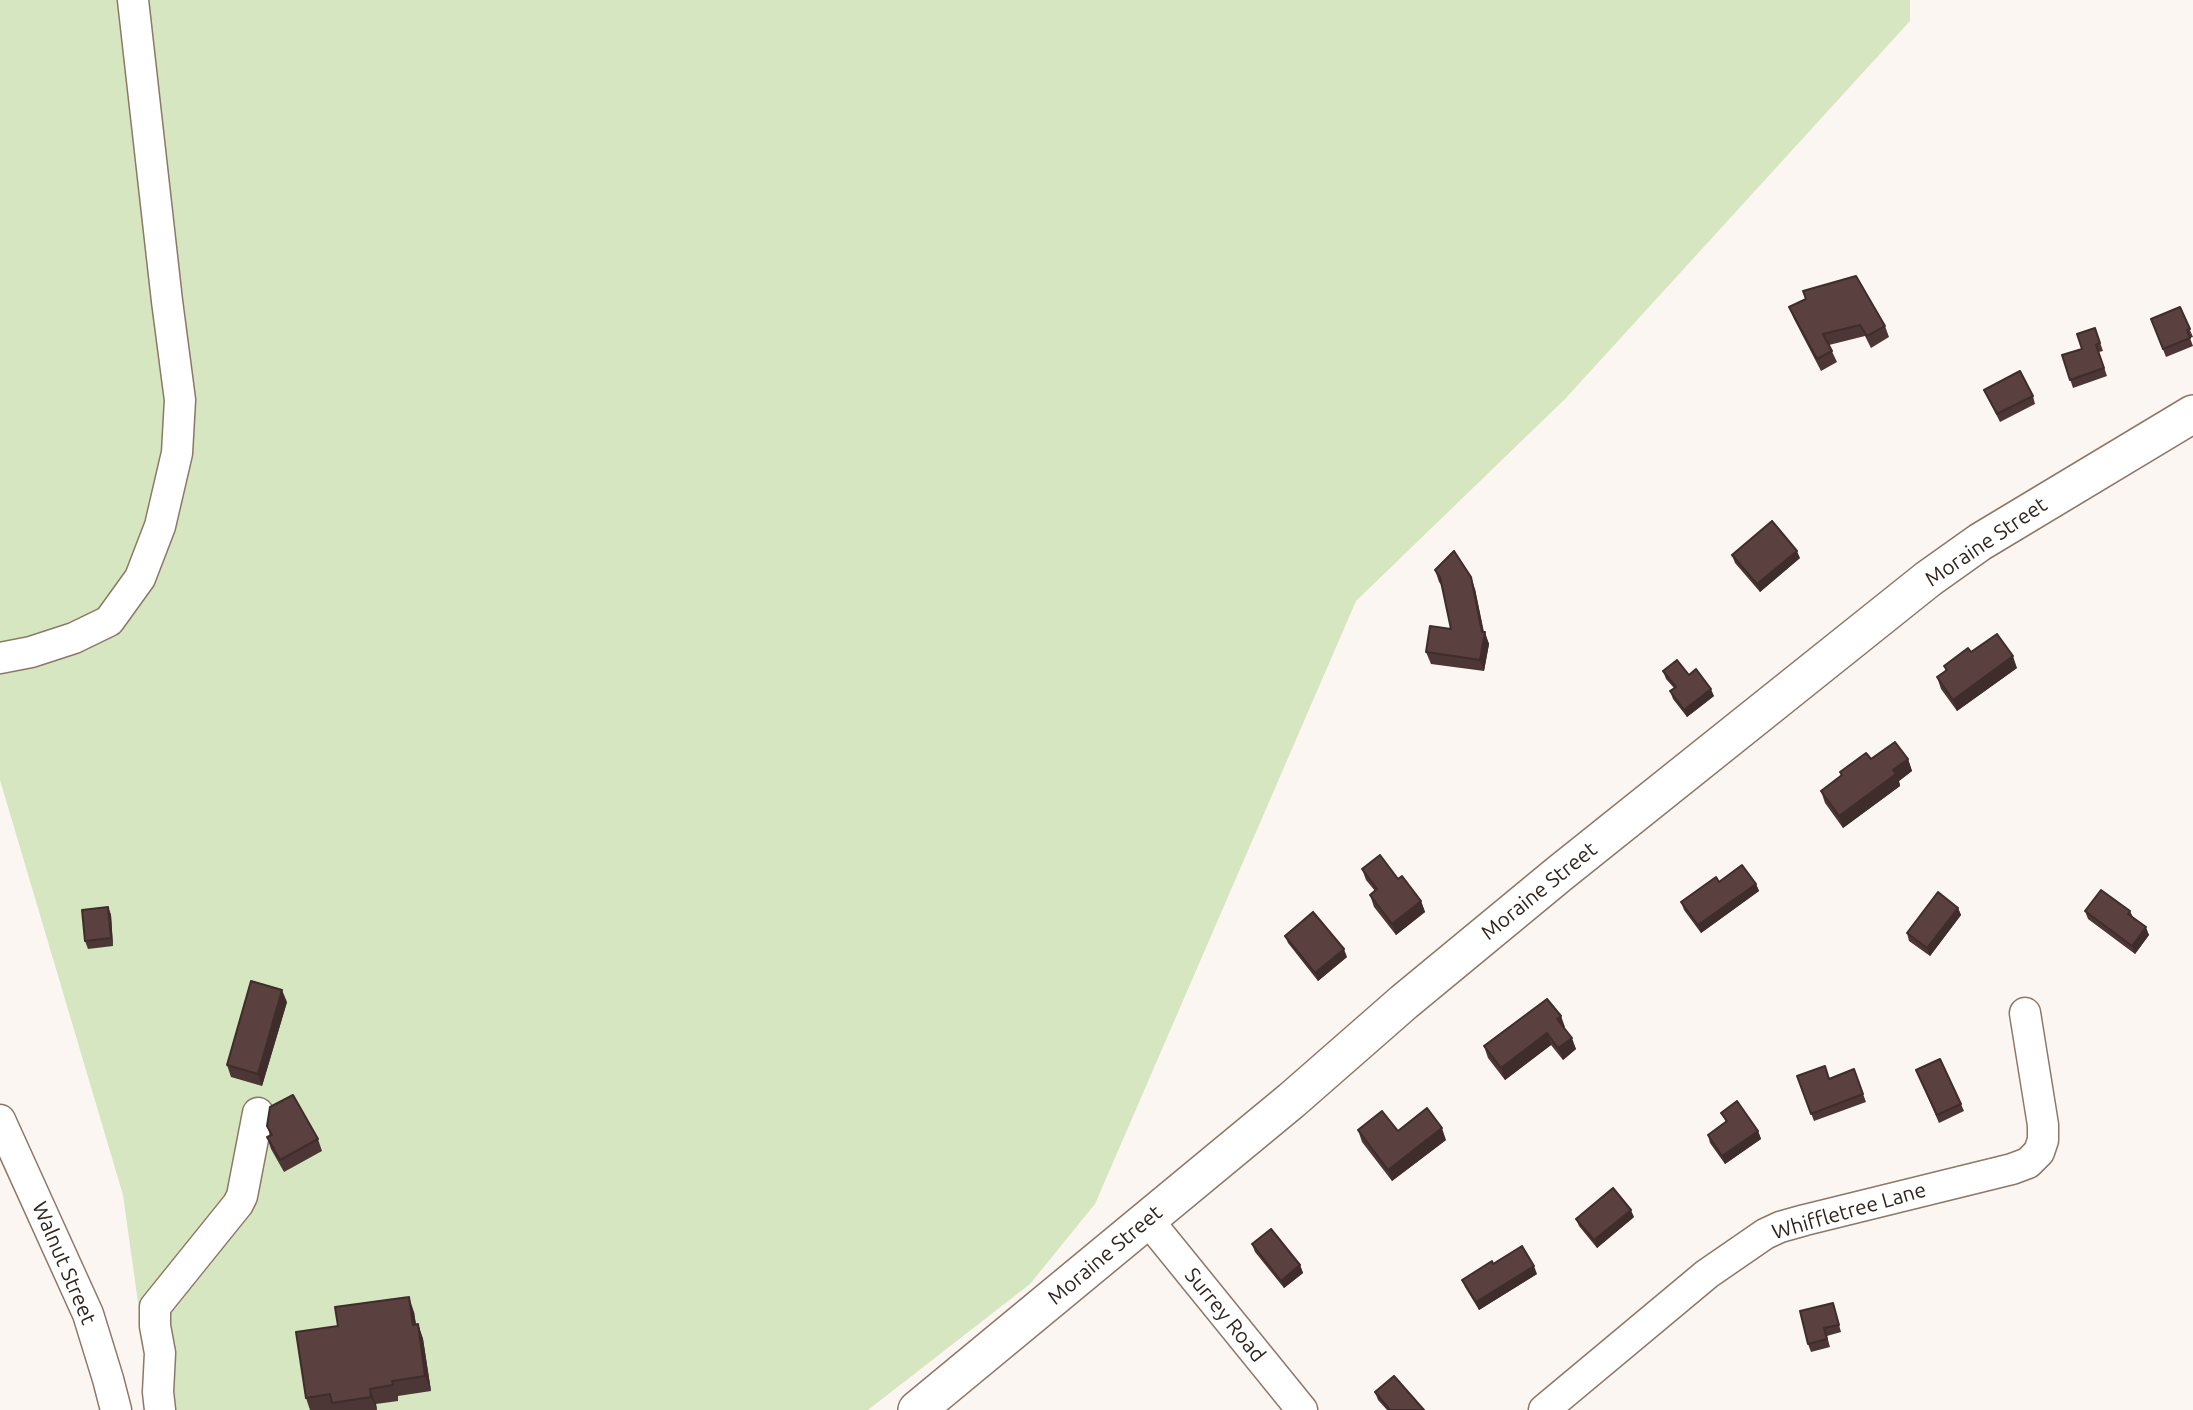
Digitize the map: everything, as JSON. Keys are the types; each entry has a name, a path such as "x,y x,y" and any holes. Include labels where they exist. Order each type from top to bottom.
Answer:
{"main road":[{"name":"Moraine Street","path":"917,1410 1292,1100 1404,1002 1559,874 1928,579 1989,536 2193,414"}],"street":[{"path":"0,658 31,652 74,638 109,621 140,579 160,526 177,453 180,400 133,0"},
{"name":"Whiffletree Lane","path":"1544,1410 1707,1274 1765,1234 1805,1220 2028,1163 2039,1152 2043,1140 2043,1125 2025,1013"},
{"path":"160,1410 160,1353 155,1307 242,1196 258,1113"},
{"name":"Walnut Street","path":"0,1120 88,1314 116,1410"},
{"name":"Surrey Road","path":"1147,1219 1302,1410"}],"green space":[{"path":"0,0 1910,0 1910,21 1565,399 1356,601 1095,1204 1030,1284 868,1410 153,1410 123,1195 0,780"}],"building":[{"path":"1856,276 1885,326 1867,336 1860,325 1823,334 1832,351 1817,359 1789,307 1806,299 1803,291"},
{"path":"2180,307 2190,329 2187,330 2190,338 2163,349 2151,319"},
{"path":"2095,328 2100,343 2096,345 2104,368 2070,380 2062,355 2082,349 2077,334"},
{"path":"2020,371 2033,396 1997,414 1984,390"},
{"path":"1772,521 1797,551 1757,584 1732,555"},
{"path":"1454,551 1471,577 1482,632 1485,632 1480,660 1426,652 1430,626 1451,629 1440,577 1435,570"},
{"path":"1997,634 2013,656 1953,700 1937,677 1947,670 1944,666 1968,648 1971,652"},
{"path":"1677,660 1689,675 1696,669 1711,689 1684,710 1670,691 1676,687 1663,671"},
{"path":"1895,742 1908,759 1893,770 1896,774 1839,816 1821,791 1842,775 1840,772 1866,753 1871,759"},
{"path":"1380,855 1398,879 1402,876 1421,901 1392,924 1370,895 1377,889 1362,869"},
{"path":"1742,865 1756,884 1698,925 1681,902 1716,877 1719,882"},
{"path":"2101,890 2130,911 2128,914 2146,927 2132,946 2085,911"},
{"path":"1938,892 1958,908 1927,948 1907,933"},
{"path":"108,907 111,938 85,941 82,910"},
{"path":"1313,912 1344,949 1315,973 1285,936"},
{"path":"251,981 282,990 258,1074 227,1065"},
{"path":"1547,999 1561,1016 1557,1019 1572,1038 1558,1048 1547,1033 1501,1068 1484,1046"},
{"path":"1940,1059 1961,1104 1937,1115 1916,1070"},
{"path":"1825,1066 1829,1079 1854,1069 1863,1094 1811,1114 1797,1076"},
{"path":"293,1095 318,1139 280,1160 267,1137 272,1135 267,1126 270,1107"},
{"path":"1737,1101 1758,1131 1722,1156 1708,1135 1727,1121 1721,1113"},
{"path":"1427,1108 1442,1128 1388,1170 1358,1130 1382,1111 1398,1131"},
{"path":"1613,1188 1631,1210 1594,1240 1576,1219"},
{"path":"1271,1229 1300,1265 1281,1281 1252,1244"},
{"path":"1522,1246 1534,1266 1476,1302 1462,1280"},
{"path":"409,1297 413,1325 418,1324 425,1376 392,1381 393,1385 370,1389 371,1397 332,1403 330,1394 306,1398 296,1332 338,1326 335,1307"},
{"path":"1833,1303 1839,1325 1824,1328 1827,1339 1808,1344 1800,1311"},
{"path":"1394,1376 1424,1410 1390,1410 1375,1392"}]}
